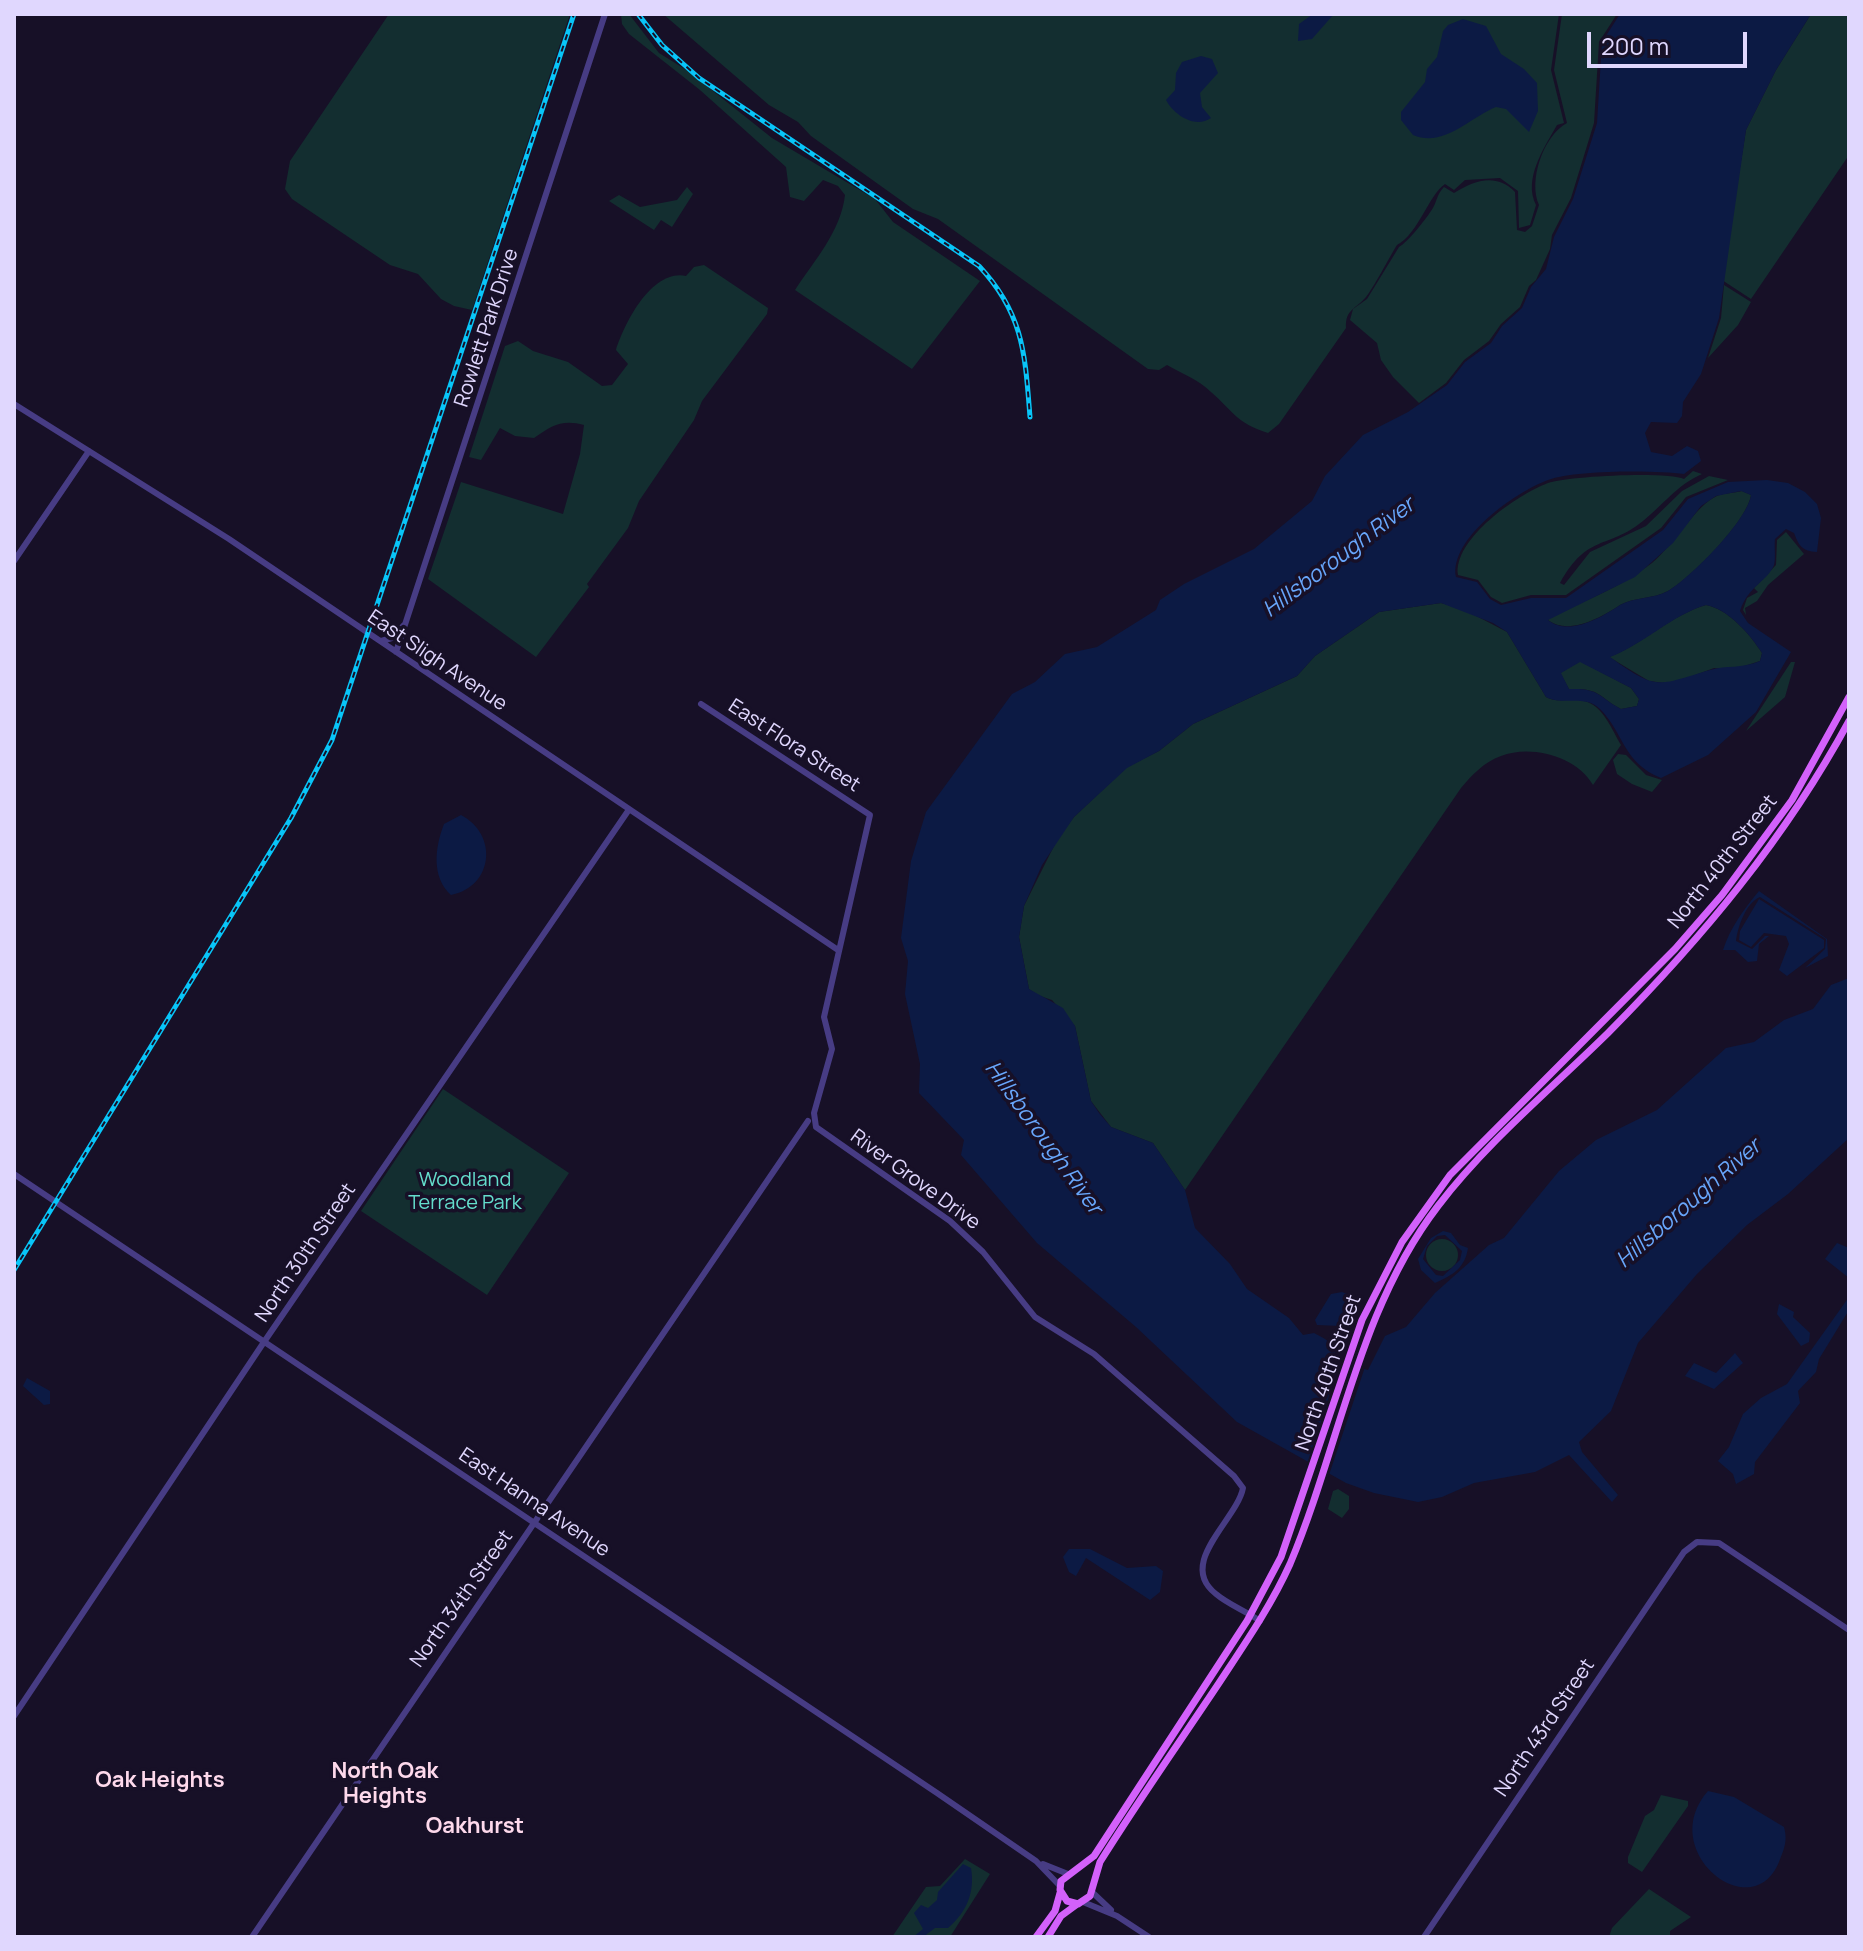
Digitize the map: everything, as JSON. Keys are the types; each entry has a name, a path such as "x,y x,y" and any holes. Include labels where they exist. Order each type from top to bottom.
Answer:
{"main road":[{"name":"North 40th Street","path":"1071,1873 1094,1856 1250,1614 1281,1557 1374,1292 1402,1242 1432,1198 1510,1111 1675,949 1722,895 1792,800 1849,697"},
{"name":"North 40th Street","path":"1092,1890 1096,1869 1260,1621 1288,1567 1319,1486 1358,1365 1386,1296 1437,1207 1505,1133 1685,953 1757,867 1801,807 1849,721"},
{"path":"1792,800 1801,807"},
{"path":"1138,1805 1144,1778"},
{"path":"1036,1937 1055,1911 1060,1888 1071,1873 1086,1875 1092,1890 1061,1916 1048,1937"},
{"path":"1060,1888 1067,1901 1080,1903"}],"street":[{"name":"Rowlett Park Drive","path":"396,652 605,14"},
{"name":"East Sligh Avenue","path":"14,404 396,652 838,950"},
{"path":"14,561 89,451"},
{"path":"380,642 396,634 406,623"},
{"name":"East Flora Street","path":"701,704 870,815"},
{"name":"North 30th Street","path":"14,1716 264,1342 628,811"},
{"name":"River Grove Drive","path":"870,815 824,1017 832,1049 814,1113 816,1127 950,1221 983,1252 1035,1317 1094,1354 1234,1476 1243,1488 1241,1499 1205,1553 1203,1572 1208,1586 1217,1595 1260,1621"},
{"name":"North 34th Street","path":"252,1937 808,1121"},
{"name":"East Hanna Avenue","path":"14,1174 1036,1861 1060,1888"},
{"name":"North 43rd Street","path":"1424,1937 1684,1552 1697,1542 1719,1543 1849,1630"},
{"name":"East Hanna Avenue","path":"1036,1861 1071,1873"},
{"path":"1092,1890 1117,1916 1149,1937"},
{"path":"1080,1903 1117,1916"}],"green space":[{"path":"389,14 570,14 472,310 441,299 418,274 390,265 292,199 285,189 290,161"},
{"path":"621,14 629,14 659,53 688,71 772,138 875,199 893,222 980,281 912,369 795,290 826,245 838,221 845,195 838,186 823,180 804,201 790,197 786,167 700,90 629,34 622,24"},
{"path":"663,14 1559,14 1551,70 1564,123 1557,125 1537,164 1532,185 1536,205 1530,225 1519,228 1518,191 1500,178 1465,180 1454,190 1445,184 1411,232 1397,245 1369,292 1349,313 1346,328 1279,424 1268,433 1242,421 1190,377 1167,365 1159,370 1148,369 938,219 913,209 811,136 798,122 769,105"},
{"path":"1562,14 1617,14 1599,42 1594,123 1571,198 1552,235 1550,249 1536,280 1529,286 1520,307 1501,324 1489,341 1464,360 1446,383 1419,403 1381,360 1377,343 1350,320 1353,309 1367,299 1399,247 1425,220 1444,187 1454,193 1484,180 1500,182 1515,192 1517,230 1525,232 1532,226 1539,205 1535,184 1540,160 1551,138 1567,123 1554,70"},
{"path":"1811,14 1849,14 1849,155 1751,299 1722,280 1746,130 1776,70"},
{"path":"687,187 693,194 672,227 661,220 654,230 609,201 619,195 640,207 677,200"},
{"path":"704,265 768,308 767,314 702,401 694,420 639,501 628,528 587,584 589,587 536,657 428,579 461,482 563,514 580,454 584,425 558,424 534,438 515,436 500,428 481,460 469,457 505,346 518,341 533,351 568,362 602,386 612,385 628,364 616,350 633,312 642,300 662,281 674,276 686,276 694,267"},
{"path":"1724,285 1751,302 1738,325 1708,358 1721,318"},
{"path":"1693,471 1702,474 1678,489 1630,530 1589,549 1570,567 1560,583 1564,585 1590,552 1646,526 1682,491 1709,476 1728,480 1686,497 1661,528 1566,595 1531,595 1502,603 1491,597 1478,580 1458,575 1459,561 1476,533 1505,507 1548,483 1617,475 1659,475 1684,479"},
{"path":"1742,491 1751,495 1740,519 1704,562 1668,591 1626,602 1585,623 1566,626 1548,620 1551,615 1603,593 1640,572 1660,556 1709,501 1720,495"},
{"path":"1786,532 1804,554 1768,585 1757,601 1745,608 1746,615 1743,610 1747,598 1758,592 1754,588 1776,565 1777,540"},
{"path":"1441,603 1463,609 1507,632 1546,697 1591,703 1606,719 1621,745 1593,785 1586,775 1565,760 1539,752 1525,751 1501,756 1474,774 1461,788 1185,1190 1153,1143 1111,1127 1091,1101 1075,1026 1052,1000 1029,989 1019,937 1024,906 1058,838 1074,817 1127,767 1159,751 1193,724 1297,676 1315,656 1379,612"},
{"path":"1706,605 1730,617 1745,631 1762,653 1760,661 1732,670 1714,668 1672,684 1649,681 1609,657 1681,616"},
{"path":"1580,661 1631,688 1639,699 1637,706 1621,709 1593,691 1569,689 1560,673"},
{"path":"1791,662 1795,662 1785,697 1746,731"},
{"path":"1618,754 1626,755 1646,775 1662,780 1652,792 1632,784 1617,774 1613,760"},
{"name":"Woodland Terrace Park","path":"443,1089 569,1173 487,1295 361,1211"},
{"path":"1442,1239 1454,1243 1458,1255 1454,1267 1442,1271 1430,1267 1426,1255 1430,1243"},
{"path":"1338,1489 1349,1496 1349,1509 1342,1518 1328,1509 1333,1491"},
{"path":"1661,1795 1688,1801 1688,1806 1642,1872 1628,1863 1628,1857 1645,1816 1654,1810"},
{"path":"965,1859 990,1874 950,1937 892,1937 926,1887 940,1886"},
{"path":"1649,1889 1691,1917 1670,1931 1670,1937 1609,1937 1612,1928"}],"water":[{"path":"1313,14 1334,14 1312,39 1298,41 1299,24"},
{"name":"Hillsborough River","path":"1620,14 1811,14 1776,70 1746,130 1719,318 1701,374 1683,402 1682,416 1677,423 1651,422 1645,433 1651,452 1672,456 1687,446 1698,451 1701,461 1684,474 1595,473 1560,477 1534,486 1503,506 1473,533 1457,562 1456,577 1477,582 1490,599 1501,605 1531,598 1566,598 1663,530 1688,499 1728,482 1767,480 1788,483 1805,492 1817,504 1821,518 1817,552 1802,547 1794,533 1786,529 1775,539 1775,562 1771,571 1748,596 1740,611 1748,623 1791,652 1756,712 1708,755 1661,778 1648,772 1631,756 1600,709 1588,702 1546,697 1507,632 1493,623 1441,603 1379,612 1315,656 1297,676 1193,724 1159,751 1127,768 1074,817 1042,865 1024,906 1019,937 1029,989 1063,1008 1075,1026 1091,1101 1099,1113 1111,1127 1153,1143 1185,1190 1195,1228 1230,1264 1247,1289 1289,1318 1303,1335 1314,1333 1328,1341 1335,1350 1336,1361 1368,1370 1385,1336 1406,1327 1435,1293 1489,1245 1504,1238 1559,1171 1596,1140 1657,1110 1726,1048 1754,1042 1784,1020 1813,1009 1831,985 1849,978 1849,1138 1788,1194 1747,1225 1697,1274 1638,1343 1611,1411 1579,1442 1582,1452 1618,1495 1612,1502 1569,1455 1535,1472 1474,1483 1442,1497 1418,1502 1374,1493 1346,1483 1237,1422 1136,1327 1037,1243 961,1155 964,1140 919,1093 920,1064 905,994 908,961 901,938 911,861 926,812 1012,694 1035,682 1065,654 1097,647 1156,610 1160,600 1184,584 1254,549 1312,501 1325,476 1363,435 1408,412 1447,385 1465,362 1491,343 1502,326 1522,308 1531,287 1546,269 1554,237 1573,199 1597,123 1602,42","holes":["1741,491 1751,495 1740,519 1703,562 1668,591 1626,602 1595,620 1575,626 1556,625 1548,620 1635,577 1673,543 1701,506 1716,496","1706,605 1730,617 1762,653 1760,661 1658,682 1639,676 1610,657","1580,662 1631,688 1639,699 1637,706 1621,709 1593,691 1569,689 1561,673"]},
{"path":"1463,19 1486,26 1501,54 1524,69 1537,83 1538,111 1529,132 1506,109 1496,107 1435,138 1413,135 1401,120 1401,112 1425,82 1427,69 1437,57 1443,31 1448,25"},
{"path":"1201,56 1212,59 1218,73 1200,93 1202,107 1211,118 1198,122 1174,111 1166,100 1175,90 1176,73 1182,62"},
{"path":"461,815 481,835 486,847 486,860 476,882 451,895 440,880 438,842 444,824"},
{"path":"1759,891 1827,939 1828,956 1805,968 1825,949 1826,939 1760,897 1747,910 1736,941 1752,949 1765,936 1769,936 1759,944 1757,961 1748,962 1735,950 1723,950 1738,919"},
{"path":"1759,899 1824,940 1824,948 1787,976 1779,970 1789,944 1786,936 1764,933 1751,947 1739,940 1740,931"},
{"path":"1443,1231 1451,1233 1460,1245 1468,1248 1457,1270 1435,1283 1421,1270 1418,1259 1431,1238","holes":["1445,1235 1462,1251 1460,1260 1443,1276 1436,1275 1423,1259 1427,1246 1437,1236"]},
{"path":"1837,1243 1849,1248 1849,1278 1825,1259"},
{"path":"1342,1292 1355,1297 1347,1321 1341,1326 1317,1325 1315,1320 1331,1294"},
{"path":"1849,1297 1849,1310 1819,1359 1816,1372 1798,1391 1800,1403 1755,1462 1754,1474 1736,1484 1733,1474 1718,1461 1729,1447 1743,1414 1761,1398 1787,1384"},
{"path":"1779,1304 1794,1312 1793,1317 1810,1333 1809,1342 1801,1346 1777,1314"},
{"path":"1735,1353 1743,1363 1714,1389 1685,1376 1694,1363 1716,1373"},
{"path":"27,1378 50,1391 50,1404 44,1405 23,1386"},
{"path":"1069,1549 1090,1549 1127,1568 1156,1566 1163,1571 1160,1592 1150,1600 1086,1558 1076,1576 1069,1572 1063,1557"},
{"path":"1708,1791 1734,1797 1784,1827 1785,1841 1779,1862 1766,1880 1749,1887 1731,1884 1714,1874 1700,1857 1693,1837 1695,1814"},
{"path":"963,1864 971,1868 972,1885 960,1915 948,1928 935,1928 923,1937 913,1937 923,1929 914,1913 921,1905 928,1908 937,1900 938,1892"}],"pier":[{"path":"1341,1359 1365,1367 1328,1478 1306,1467"}],"railway":[{"path":"14,1270 291,818 332,740 574,14"},
{"path":"638,14 662,45 699,78 979,266 1005,301 1020,336 1030,417"}],"district":[{"name":"Oak Heights","path":"160,1781"},
{"name":"North Oak Heights","path":"385,1784"},
{"name":"Oakhurst","path":"475,1827"}]}
